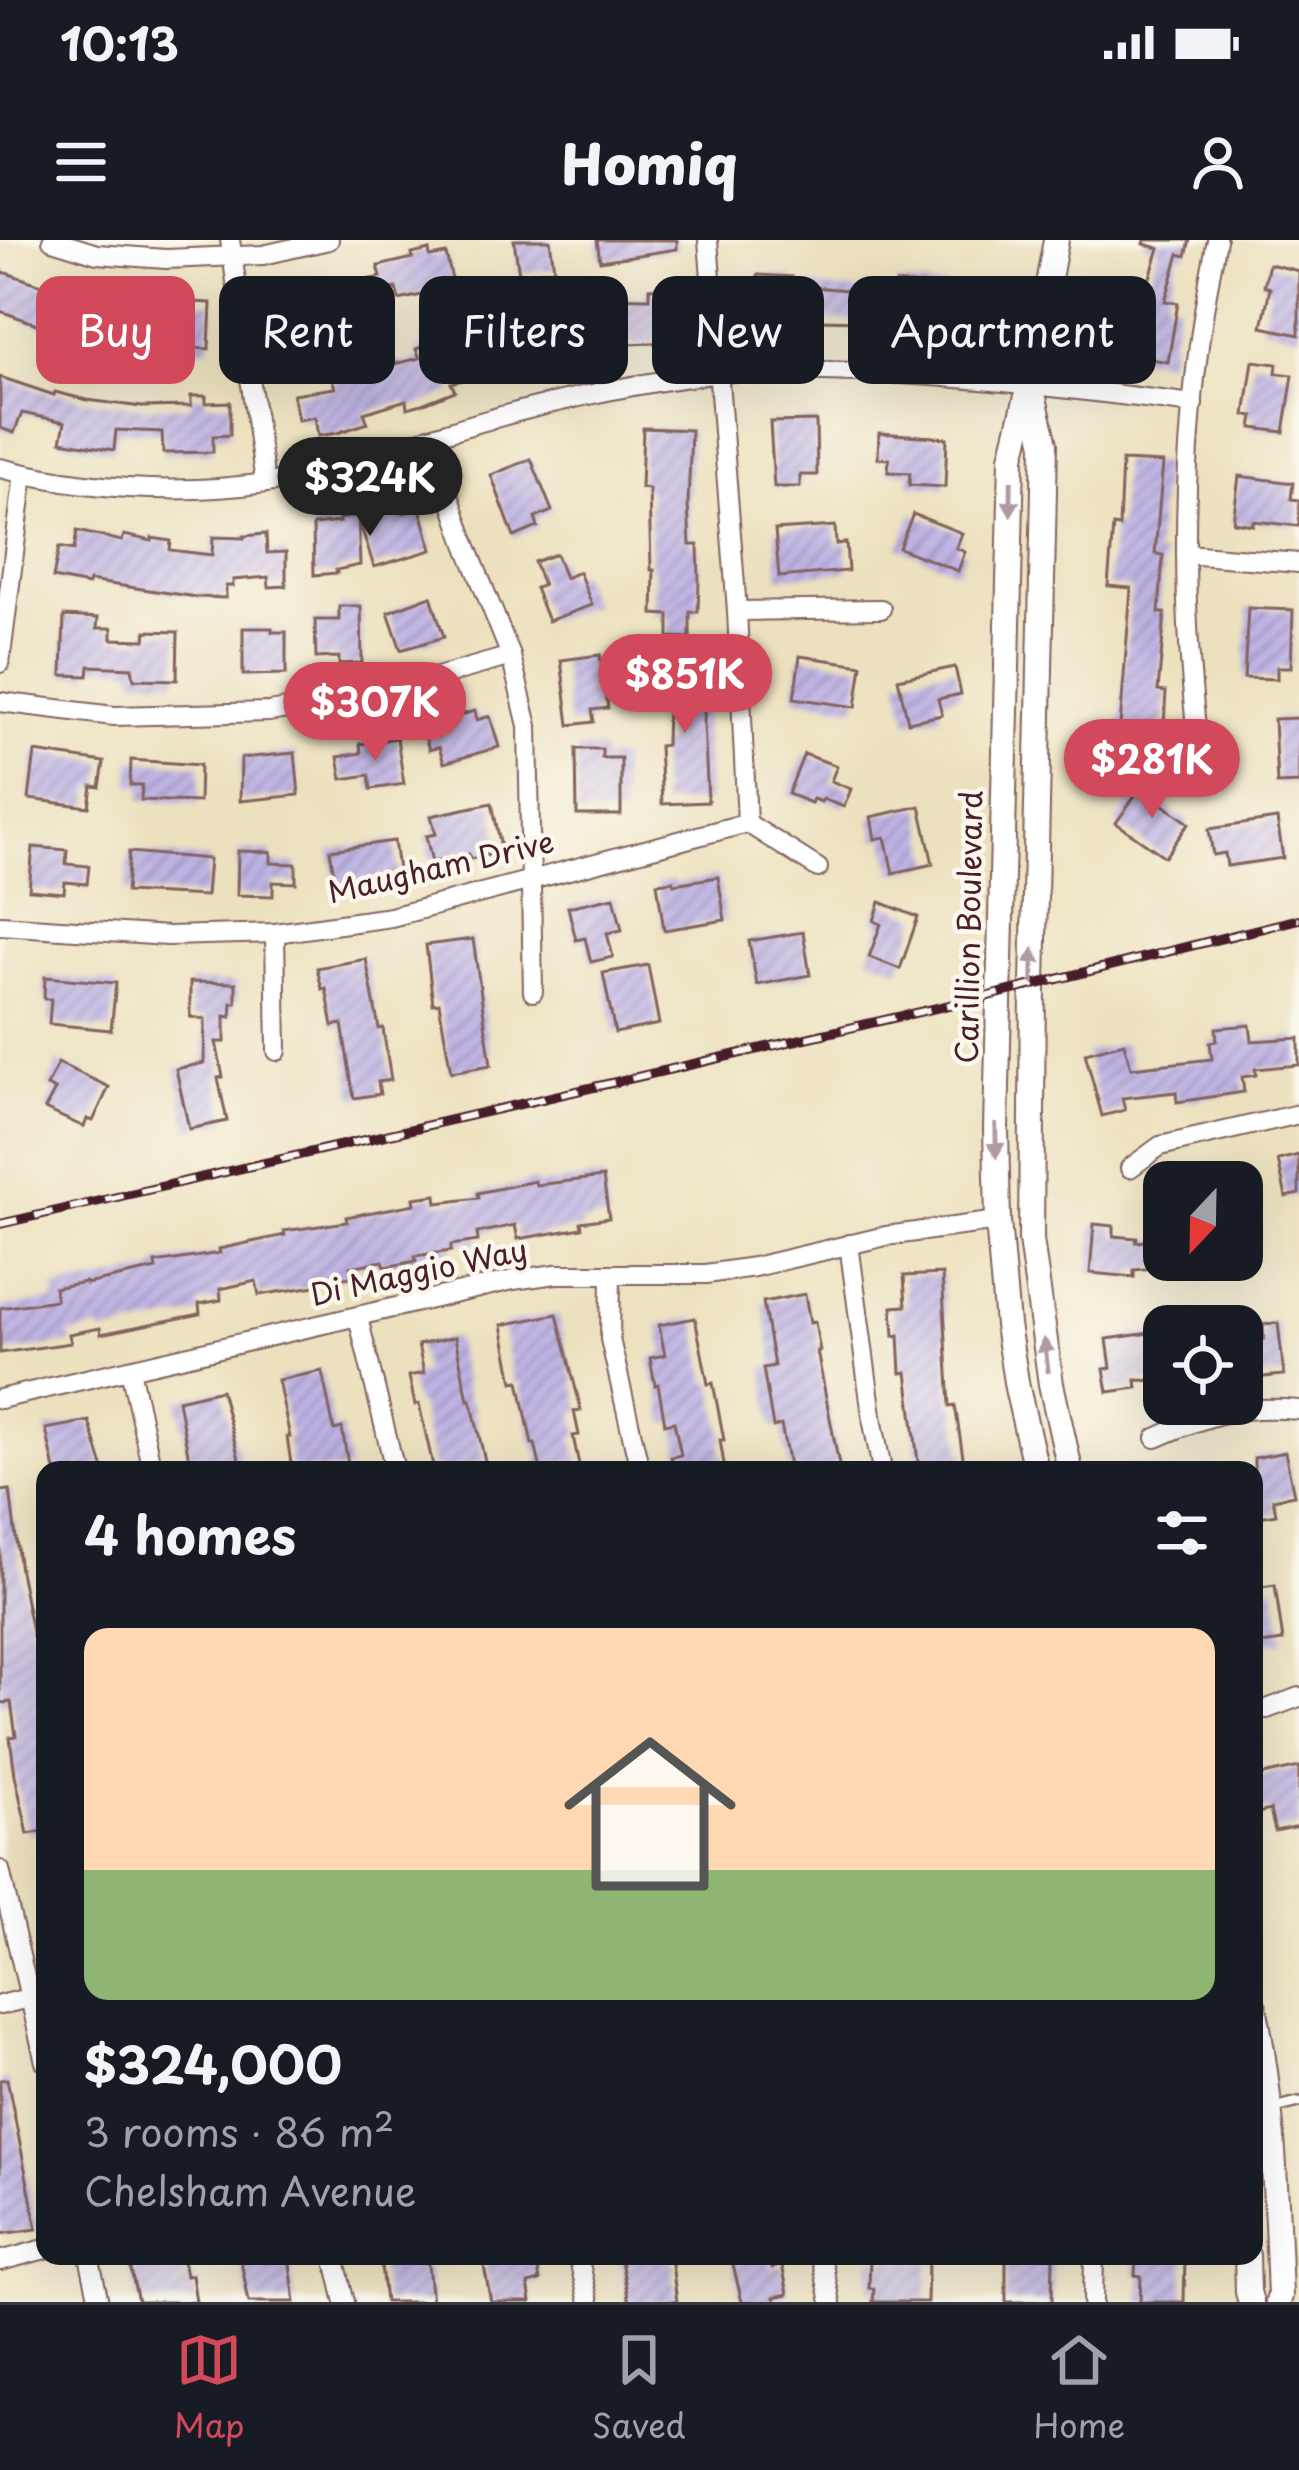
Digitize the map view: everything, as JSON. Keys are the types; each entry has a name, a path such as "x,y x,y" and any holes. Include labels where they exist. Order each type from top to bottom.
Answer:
{"street":[{"path":"52,240 97,254 166,259 231,247 263,255 329,240"},
{"path":"708,240 711,276"},
{"name":"Carillion Boulevard","path":"1050,276 1056,240"},
{"path":"1200,761 1188,644 1186,554 1192,404 1217,240"},
{"path":"231,247 265,482"},
{"path":"0,468 104,487 164,490 265,482 346,467 429,437 556,402 652,382"},
{"path":"719,384 747,823 818,868"},
{"path":"1030,384 1192,404"},
{"name":"Carillion Boulevard","path":"1030,384 1012,457 996,1129 1007,1325 1034,1461"},
{"name":"Carillion Boulevard","path":"1030,384 1045,444 1031,1240 1051,1384 1068,1461"},
{"path":"429,437 511,656 528,725 533,992"},
{"path":"0,663 24,474"},
{"path":"1186,554 1299,563"},
{"path":"737,611 881,609"},
{"path":"0,702 114,716 269,712 374,695 511,656"},
{"name":"Maugham Drive","path":"0,926 168,936 275,933 391,917 747,823"},
{"path":"275,933 277,1051"},
{"path":"1130,1168 1160,1146 1299,1114"},
{"name":"Di Maggio Way","path":"0,1399 513,1280 556,1274 706,1274 886,1236 998,1222"},
{"path":"849,1244 881,1461"},
{"path":"611,1274 610,1339 638,1461"},
{"path":"358,1317 393,1461"},
{"path":"130,1370 150,1461"},
{"path":"1156,1438 1219,1412 1299,1410"},
{"path":"1268,1709 1299,1697"},
{"path":"0,1870 36,1989"},
{"path":"0,2005 36,1996"},
{"path":"1263,2054 1279,2254 1278,2302"},
{"path":"0,2261 36,2251"},
{"path":"91,2265 99,2302"},
{"path":"336,2265 345,2302"},
{"path":"580,2265 589,2302"},
{"path":"823,2265 831,2302"},
{"path":"1093,2302 1094,2265"},
{"path":"1247,2265 1252,2302"}],"lane":[{"path":"1269,2109 1299,2102"}],"building":[{"path":"514,240 550,240 554,269 519,274"},
{"path":"597,240 677,240 677,249 600,261"},
{"path":"1145,240 1190,240 1186,256 1179,254 1165,301 1178,303 1168,362 1156,360 1156,276 1150,276 1159,248 1144,244"},
{"path":"429,250 430,257 446,254 451,276 419,276 419,296 399,300 395,276 381,276 378,266 413,258 412,254"},
{"path":"1269,264 1299,271 1299,335 1262,327 1270,288 1264,286"},
{"path":"0,271 36,283 36,324 0,311"},
{"path":"649,288 652,343 628,344 628,298 649,298"},
{"path":"824,288 848,290 848,321 824,320"},
{"path":"195,302 211,303 209,349 195,348"},
{"path":"419,358 419,384 452,384 455,391 407,408 406,400 364,413 368,423 337,433 318,436 315,417 298,420 293,394 335,388 334,384 395,384 395,364"},
{"path":"1253,361 1277,364 1276,373 1293,375 1284,432 1252,428 1254,416 1245,415"},
{"path":"0,377 54,395 142,407 191,406 191,396 206,396 206,403 230,402 230,435 213,436 213,452 163,453 162,432 116,430 114,450 61,441 65,422 22,413 14,433 0,428"},
{"path":"816,421 817,475 800,475 800,487 774,487 770,422"},
{"path":"643,428 691,430 690,545 698,545 699,580 698,612 690,612 690,638 669,637 669,615 653,614 649,489 641,488"},
{"path":"879,433 947,438 945,487 909,485 910,473 888,472 889,459 878,458"},
{"path":"531,459 552,511 535,518 538,527 514,537 491,475"},
{"path":"1122,461 1163,463 1155,554 1163,555 1159,613 1165,613 1158,691 1166,692 1157,750 1137,749 1138,727 1120,726 1131,588 1108,586 1113,526 1119,527"},
{"path":"1239,476 1293,483 1291,499 1299,500 1299,526 1233,522"},
{"path":"401,504 404,513 420,508 432,550 374,567 358,517 360,565 314,575 313,525"},
{"path":"913,514 962,533 956,548 965,552 958,571 899,548"},
{"path":"835,526 836,544 846,543 848,571 779,577 775,530"},
{"path":"77,531 122,541 124,535 171,541 170,550 212,555 213,537 266,534 267,553 286,552 286,586 269,587 268,577 233,580 233,586 226,586 226,598 196,597 53,578 59,547 74,550"},
{"path":"556,554 565,578 579,572 592,605 548,621 535,588 543,585 534,562"},
{"path":"431,596 444,637 401,650 388,612"},
{"path":"339,606 361,606 362,663 316,658 315,620 339,620"},
{"path":"1248,608 1293,610 1291,667 1277,667 1277,679 1244,678"},
{"path":"64,616 98,618 97,628 112,628 112,639 145,640 146,631 178,632 177,680 134,679 132,668 89,666 88,676 62,675"},
{"path":"243,628 286,632 286,674 243,675"},
{"path":"600,655 608,708 592,710 594,722 569,725 561,660"},
{"path":"800,656 862,665 856,707 794,698"},
{"path":"678,661 706,662 708,802 662,804 659,746 666,745 668,667 678,667"},
{"path":"955,667 961,694 938,699 942,715 908,722 898,679"},
{"path":"475,711 477,720 490,716 499,747 444,763 439,747 429,750 422,726"},
{"path":"1299,718 1299,783 1277,784 1274,719"},
{"path":"397,738 404,784 371,789 369,775 342,779 338,757 361,753 360,744"},
{"path":"576,749 602,749 602,758 621,758 621,815 577,815"},
{"path":"35,752 104,762 100,787 92,786 89,807 29,799"},
{"path":"295,753 299,795 240,801 241,758"},
{"path":"804,754 837,766 831,781 851,789 844,807 788,794"},
{"path":"131,760 200,765 199,802 141,800 142,785 130,785"},
{"path":"1144,783 1162,795 1158,801 1189,823 1165,857 1116,823"},
{"path":"492,803 502,852 432,862 426,836 436,834 431,816"},
{"path":"920,806 933,864 893,873 885,837 875,839 871,817"},
{"path":"1277,819 1283,858 1227,866 1225,853 1213,855 1209,829"},
{"path":"394,841 399,877 336,887 330,850"},
{"path":"33,847 67,850 66,864 89,866 87,884 65,882 64,893 29,890"},
{"path":"238,851 271,852 271,863 296,864 296,883 273,882 273,896 237,895"},
{"path":"129,852 209,859 206,896 126,892"},
{"path":"718,877 725,920 664,930 657,883"},
{"path":"614,897 622,930 607,933 613,957 591,962 585,938 576,940 568,907"},
{"path":"880,902 918,917 900,969 869,957 881,924 874,921"},
{"path":"803,932 810,975 757,985 749,941"},
{"path":"473,939 491,1065 451,1072 439,1003 433,1004 426,945"},
{"path":"366,959 391,1080 378,1082 380,1094 354,1098 342,1024 333,1026 317,968"},
{"path":"648,965 659,1024 615,1033 603,973"},
{"path":"45,977 116,983 111,1030 49,1024 51,999 44,999"},
{"path":"190,982 236,983 236,1003 232,1003 231,1017 225,1016 225,1042 216,1042 227,1121 189,1129 176,1069 204,1063 205,1019 190,1017"},
{"path":"1250,1025 1252,1041 1299,1038 1299,1065 1255,1069 1256,1075 1242,1077 1244,1092 1177,1102 1176,1092 1122,1098 1125,1110 1102,1116 1085,1053 1124,1043 1131,1068 1212,1059 1210,1042 1217,1041 1216,1028"},
{"path":"58,1063 109,1087 93,1121 87,1119 84,1127 45,1109 55,1090 47,1086"},
{"path":"1299,1155 1299,1194 1286,1197 1278,1160"},
{"path":"603,1177 609,1218 581,1222 582,1228 518,1239 515,1225 477,1233 478,1241 451,1245 451,1251 415,1256 416,1261 385,1267 383,1261 350,1267 351,1277 321,1281 322,1285 259,1295 256,1281 220,1289 221,1300 199,1304 200,1314 101,1334 100,1328 69,1334 71,1343 0,1353 0,1308 56,1300 54,1288 156,1269 155,1263 220,1253 219,1249 285,1235 284,1231 347,1222 346,1217 415,1204 414,1198 436,1195 437,1203 479,1198 478,1193 535,1181 536,1185"},
{"path":"1094,1224 1114,1226 1114,1236 1143,1241 1143,1269 1134,1270 1134,1277 1090,1273"},
{"path":"942,1274 950,1406 955,1405 964,1461 918,1461 907,1372 901,1373 899,1335 894,1336 892,1307 906,1306 904,1276"},
{"path":"805,1294 810,1323 815,1322 838,1461 788,1461 781,1425 773,1427 763,1368 774,1366 763,1302"},
{"path":"557,1314 581,1410 574,1411 578,1461 539,1461 519,1381 513,1382 502,1325"},
{"path":"695,1318 708,1384 713,1383 724,1461 672,1461 671,1457 681,1455 674,1422 665,1424 650,1358 665,1355 659,1325"},
{"path":"1278,1323 1284,1375 1263,1377 1263,1324"},
{"path":"1143,1334 1143,1380 1136,1380 1137,1388 1108,1392 1107,1339"},
{"path":"455,1337 485,1461 432,1461 409,1376 424,1373 418,1345"},
{"path":"322,1371 334,1430 342,1428 348,1461 291,1461 278,1380"},
{"path":"221,1390 240,1461 189,1461 178,1400"},
{"path":"89,1421 101,1461 53,1461 46,1429"},
{"path":"1285,1452 1294,1495 1273,1499 1276,1514 1263,1516 1263,1461 1254,1458"},
{"path":"10,1490 20,1571 36,1636 36,1833 28,1834 10,1737 16,1736 11,1702 0,1703 0,1491"},
{"path":"1275,1585 1283,1641 1263,1644 1263,1587"},
{"path":"1299,1767 1299,1826 1275,1831 1270,1810 1263,1812 1263,1775"},
{"path":"7,2079 36,2229 0,2234 0,2080"},
{"path":"130,2265 184,2265 186,2276 192,2275 196,2302 138,2302"},
{"path":"242,2265 290,2265 295,2302 249,2302"},
{"path":"381,2265 428,2265 432,2302 385,2302"},
{"path":"484,2265 537,2265 540,2281 528,2284 531,2302 491,2302"},
{"path":"622,2265 672,2265 677,2302 629,2302"},
{"path":"733,2265 782,2265 788,2294 774,2297 776,2302 742,2302"},
{"path":"870,2265 928,2265 927,2302 873,2302 874,2289 869,2288"},
{"path":"1006,2265 1053,2265 1052,2302 1006,2302"},
{"path":"1136,2265 1185,2265 1184,2302 1140,2302 1141,2276 1135,2275"}],"railway":[{"path":"0,1224 997,994 1299,919"}]}
